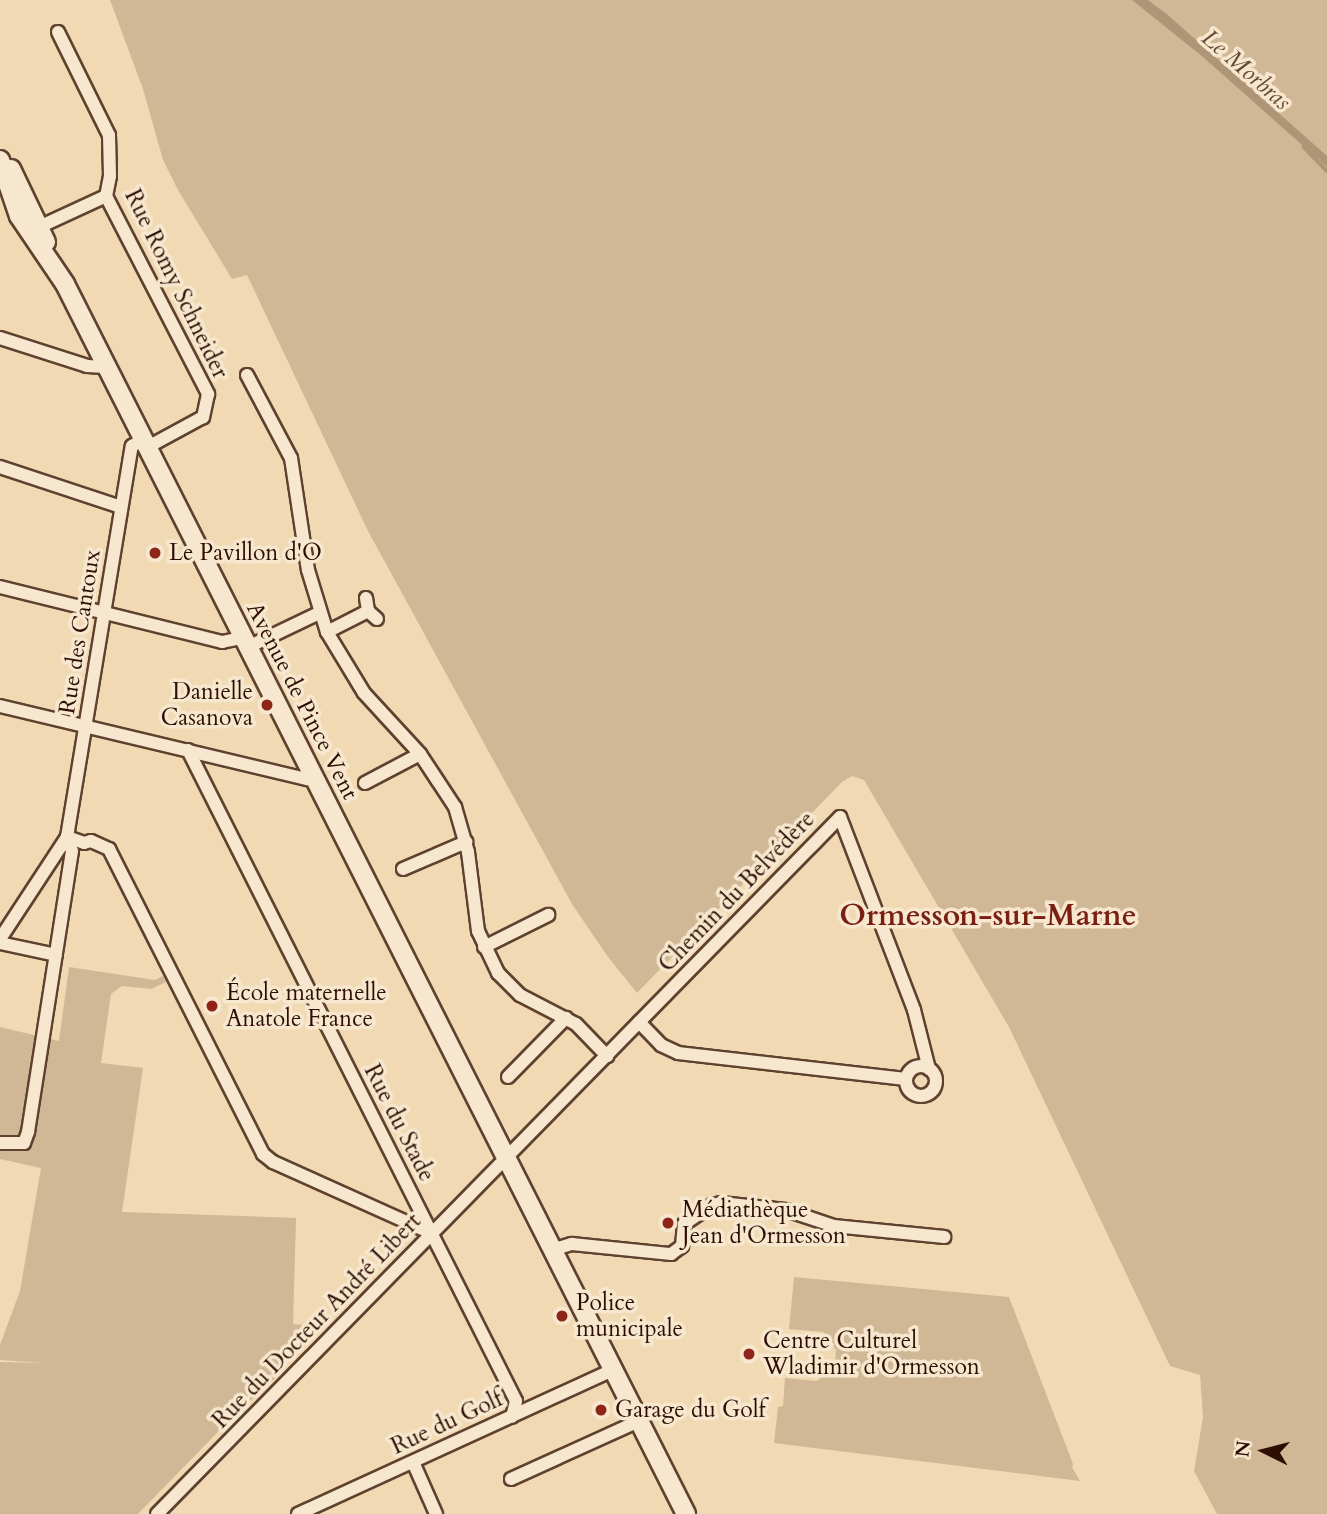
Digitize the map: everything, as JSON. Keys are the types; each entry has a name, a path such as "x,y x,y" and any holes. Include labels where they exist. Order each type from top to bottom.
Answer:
{"main road":[{"name":"Avenue de Pince Vent","path":"0,159 11,169 54,259 54,268"},
{"name":"Avenue de Pince Vent","path":"0,159 19,216 54,268 105,367 686,1514"}],"street":[{"name":"Rue Romy Schneider","path":"58,32 109,135 110,176 106,196 208,394 203,417 144,444"},
{"path":"39,227 106,196"},
{"path":"0,338 87,366 105,367"},
{"path":"247,375 278,429 296,473 302,541 319,613 327,632 364,693 420,754 455,807 466,842 478,931 484,947 498,973 520,995 576,1024 607,1056"},
{"name":"Rue des Cantoux","path":"67,837 132,446 144,444"},
{"path":"0,467 121,508"},
{"path":"0,587 222,642 243,643 319,613"},
{"path":"327,632 370,609"},
{"path":"0,705 307,779 313,776"},
{"name":"Rue du Stade","path":"188,750 516,1401"},
{"path":"365,783 420,754"},
{"name":"Chemin du Belvédère","path":"506,1157 840,817 914,1010 929,1069"},
{"path":"56,955 0,941 67,837"},
{"path":"0,1143 24,1143 28,1132 72,851 67,837"},
{"path":"67,837 84,843 91,841 109,849 263,1154 273,1162 431,1233"},
{"path":"403,869 466,842"},
{"path":"484,947 548,915"},
{"path":"508,1077 566,1018"},
{"path":"639,1023 661,1045 678,1054 906,1079"},
{"path":"915,1068 929,1069 935,1078 935,1085 923,1096 909,1090 906,1079 915,1068"},
{"name":"Rue du Docteur André Libert","path":"158,1514 506,1157"},
{"path":"552,1250 572,1244 671,1254 682,1245 684,1224 712,1205 721,1203 793,1211 834,1226 944,1237"},
{"name":"Rue du Golf","path":"298,1514 613,1370"},
{"path":"512,1416 516,1401 532,1407"},
{"path":"511,1479 639,1421"},
{"path":"413,1462 436,1514"}],"shaded area":[{"path":"110,0 1327,0 1327,1514 1217,1514 1194,1471 1203,1417 1200,1375 1170,1366 1009,1027 864,780 852,776 842,782 637,993 608,957 572,904 368,531 247,275 232,279 178,190 163,160 143,89"},
{"path":"1132,0 1148,0 1169,16 1327,156 1327,167 1203,57"},
{"path":"69,967 155,980 163,976 166,982 151,989 122,986 111,994 101,1063 143,1068 122,1212 296,1218 293,1324 318,1326 279,1364 284,1370 250,1401 249,1369 248,1401 138,1514 0,1514 0,1362 45,1363 0,1360 0,1345 20,1291 41,1168 0,1159 0,1027 59,1041"},
{"path":"794,1277 1009,1297 1072,1467 1080,1481 774,1443 778,1407 783,1406 785,1378 817,1381 835,1366 836,1350 823,1332 789,1329"}],"waterway":[{"name":"Le Morbras","path":"1304,147 1327,171"}],"place":[{"name":"Le Pavillon d'O","path":"155,553"},
{"name":"Danielle Casanova","path":"267,705"},
{"name":"École maternelle Anatole France","path":"212,1006"},
{"name":"Médiathèque Jean d'Ormesson","path":"668,1223"},
{"name":"Police municipale","path":"562,1316"},
{"name":"Centre Culturel Wladimir d'Ormesson","path":"749,1354"},
{"name":"Garage du Golf","path":"601,1410"}],"district":[{"name":"Ormesson-sur-Marne","path":"988,916"}]}
